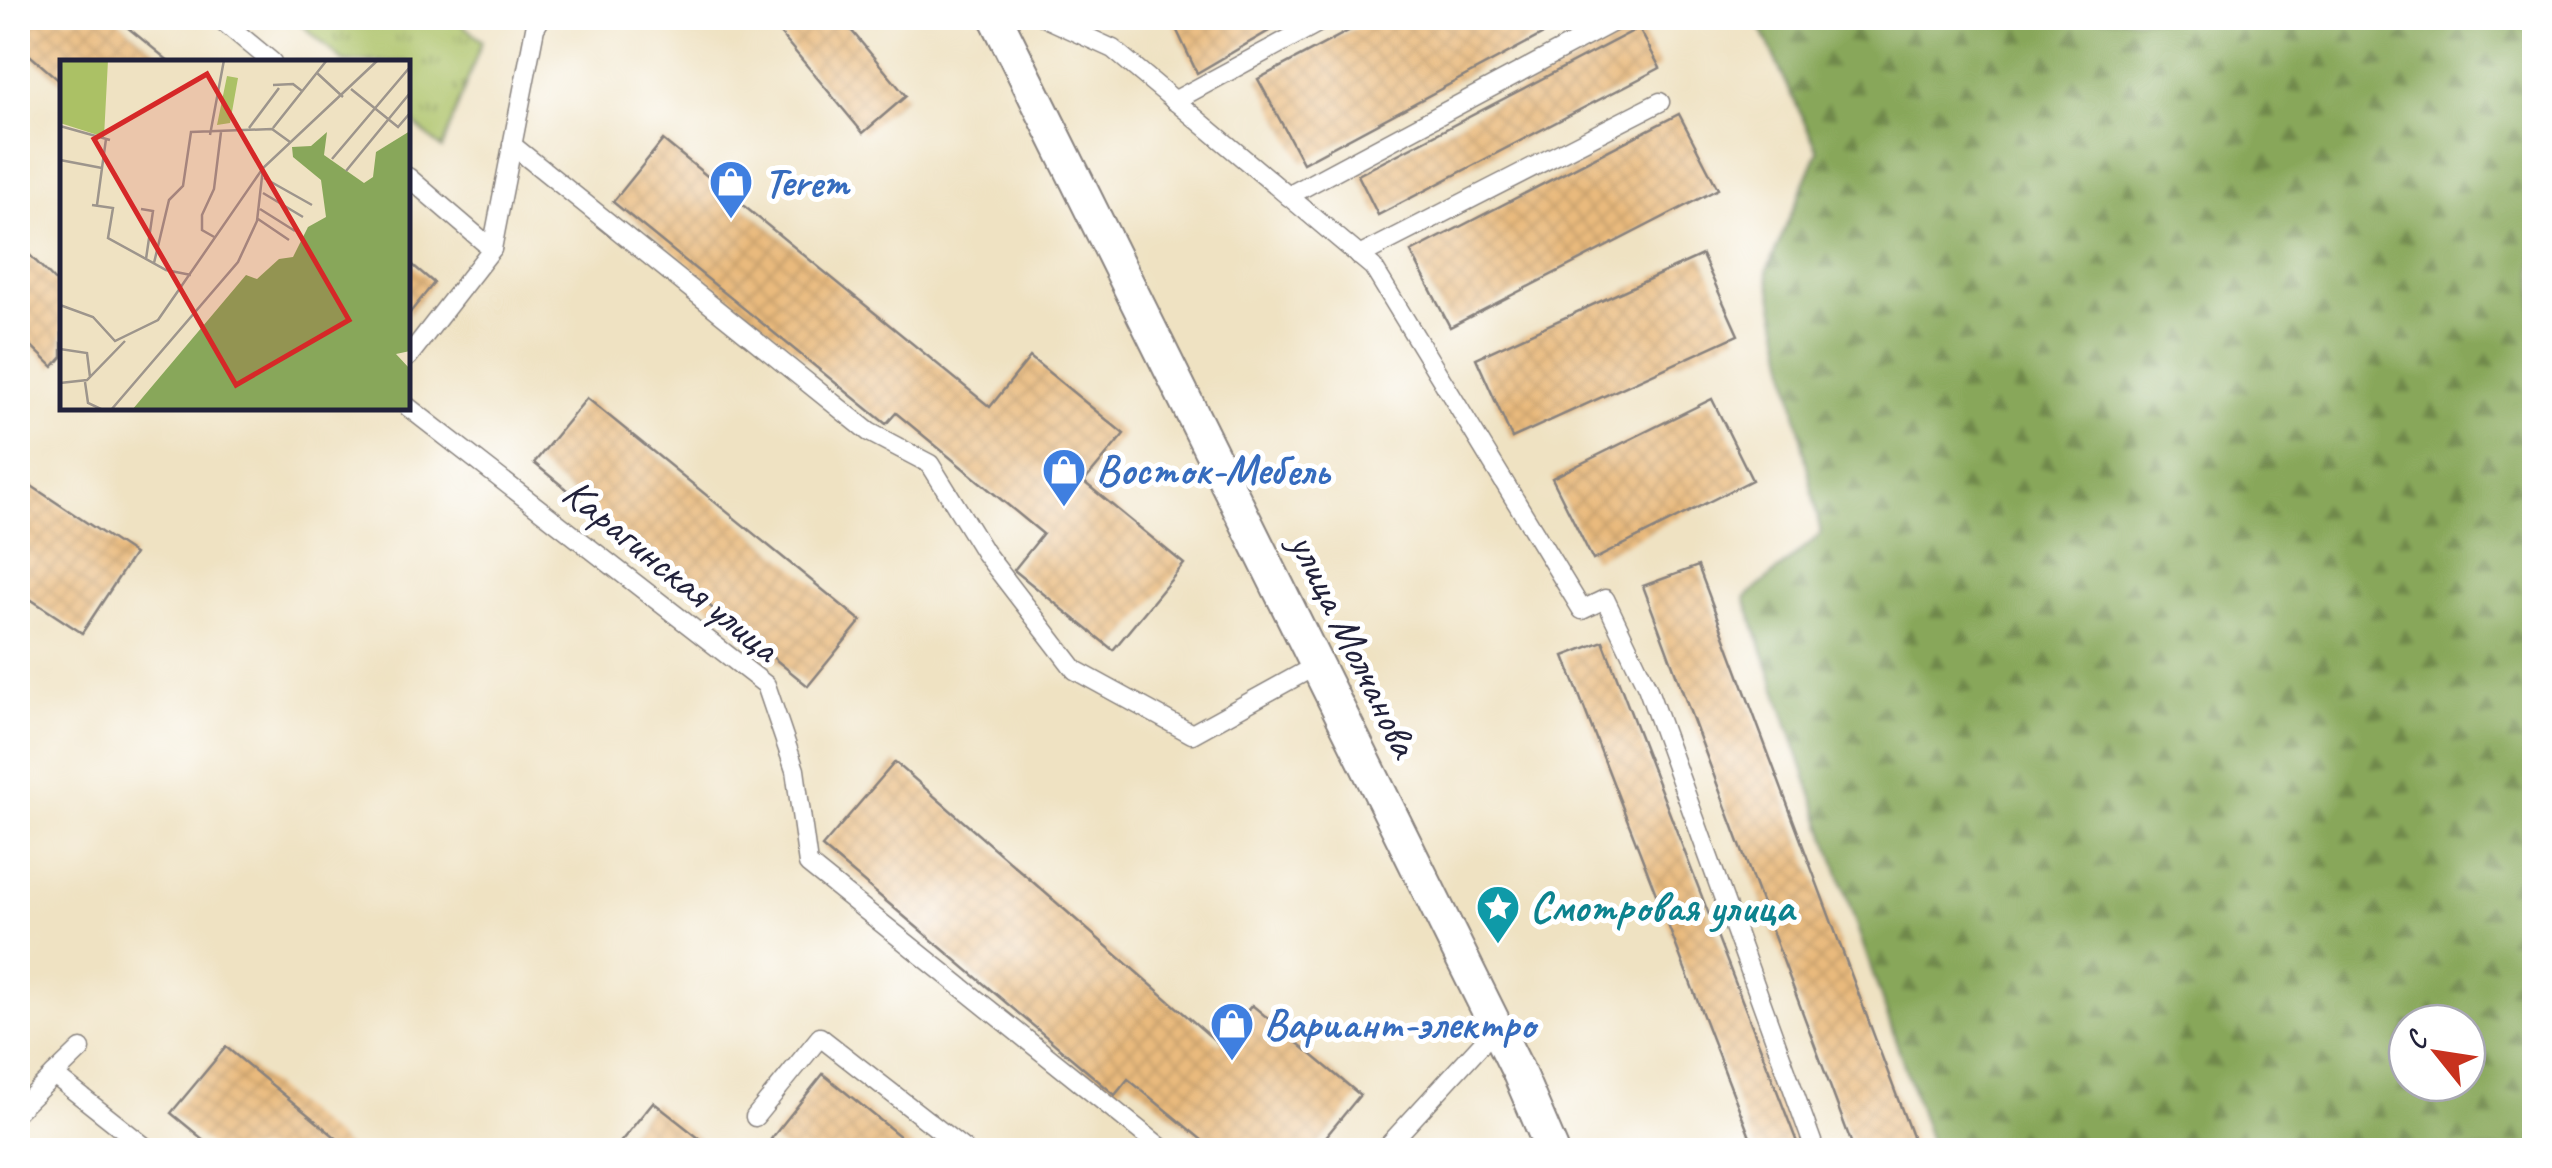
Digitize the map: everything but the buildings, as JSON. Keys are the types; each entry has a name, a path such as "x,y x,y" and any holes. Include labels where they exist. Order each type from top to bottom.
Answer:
{"street":[{"name":"улица Молчанова","path":"996,18 1496,1028 1552,1150"}],"lane":[{"path":"219,18 270,60"},
{"path":"410,354 492,249 535,28 542,18"},
{"path":"1045,18 1074,22 1113,49 1372,268 1582,610 1605,599 1647,687 1815,1150"},
{"path":"1174,101 1327,18"},
{"path":"1288,196 1615,21"},
{"path":"1359,256 1660,102"},
{"path":"512,145 869,432 930,464 985,553 1075,670 1192,734 1316,666"},
{"path":"410,179 492,249"},
{"name":"Карагинская улица","path":"410,410 766,686 795,770 808,864 1164,1150"},
{"path":"1384,1150 1496,1028"},
{"path":"754,1117 820,1037 965,1150"},
{"path":"18,1110 81,1048"},
{"path":"54,1075 149,1150"}],"green space":[{"path":"294,18 454,18 482,41 442,149 410,120 410,60 342,60"},
{"path":"1756,18 2534,18 2534,1150 1933,1150 1745,598 1821,534 1767,271 1818,151"}],"place":[{"name":"Terem","path":"731,220"},
{"name":"Восток-Мебель","path":"1064,508"},
{"name":"Смотровая улица","path":"1498,945"},
{"name":"Вариант-электро","path":"1232,1062"}]}
